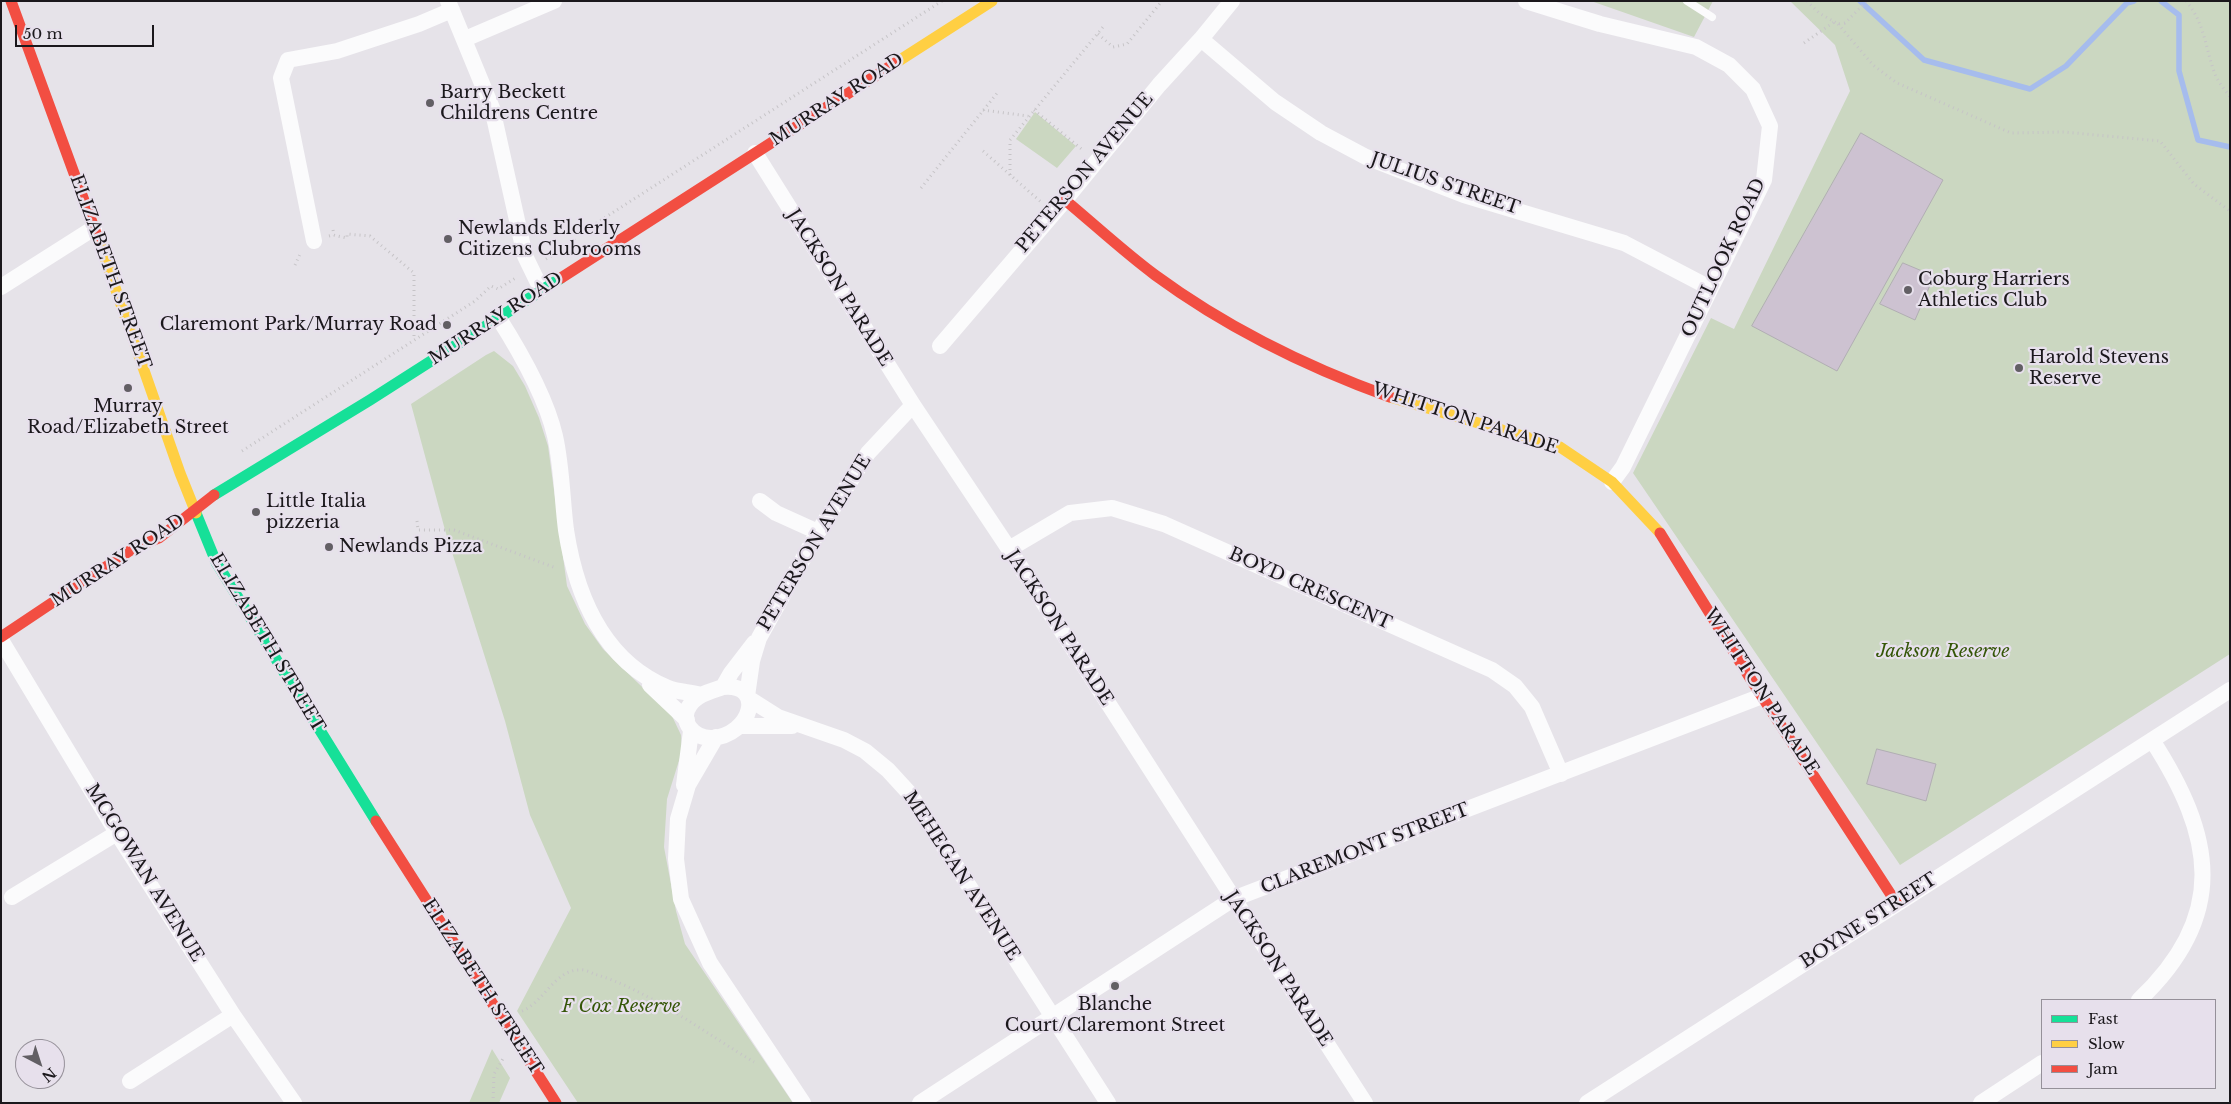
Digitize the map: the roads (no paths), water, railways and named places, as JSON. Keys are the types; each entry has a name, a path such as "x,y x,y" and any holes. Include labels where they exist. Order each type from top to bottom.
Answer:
{"street":[{"name":"ELIZABETH STREET","path":"11,1 195,512 216,562 229,586 407,871 556,1103"},
{"path":"465,39 554,1"},
{"name":"MURRAY ROAD","path":"1,638 134,548 160,538 218,492 370,400 992,1"},
{"name":"PETERSON AVENUE","path":"940,346 1065,200 1158,85 1202,39 1232,1"},
{"name":"OUTLOOK ROAD","path":"1526,1 1600,24 1696,47 1729,65 1753,90 1770,126 1764,180 1623,467 1612,482"},
{"path":"309,244 281,78 288,60 338,51 419,24 450,6 492,108 525,256 541,289"},
{"name":"JULIUS STREET","path":"1202,39 1275,102 1321,133 1366,157 1464,195 1624,243 1710,288"},
{"name":"JACKSON PARADE","path":"755,153 913,405 1009,549 1365,1103"},
{"name":"WHITTON PARADE","path":"1065,200 1156,275 1216,316 1276,349 1341,379 1410,404 1560,447 1612,482 1660,532 1762,696 1897,904"},
{"path":"1,287 94,228"},
{"path":"498,317 538,389 554,434 561,475 566,529 574,569 582,596 601,633 624,660 639,672 668,688 701,695"},
{"name":"PETERSON AVENUE","path":"723,687 739,661 759,638 818,532 868,453 913,405"},
{"path":"760,501 776,513 818,532"},
{"name":"BOYD CRESCENT","path":"1009,549 1070,513 1112,508 1164,524 1492,670 1515,686 1532,707 1561,774"},
{"name":"MCGOWAN AVENUE","path":"1,638 117,833 233,1014 294,1103"},
{"name":"PETERSON AVENUE","path":"747,697 752,661 759,638"},
{"path":"639,672 646,682 689,726 700,737 716,738 740,726 748,716 750,705 747,697 740,690 723,687 701,695 689,705 689,726 683,797 678,819 676,859 681,899 710,963 803,1103"},
{"name":"BOYNE STREET","path":"1587,1103 1610,1097 1897,904 2230,690"},
{"name":"CLAREMONT STREET","path":"920,1103 1233,899 1762,696"},
{"name":"MEHEGAN AVENUE","path":"747,697 765,710 802,726 844,740 865,751 888,770 910,794 1108,1103"},
{"name":"MEHEGAN AVENUE","path":"740,726 802,726"},
{"path":"683,797 700,763 716,738"},
{"path":"2140,999 2163,975 2185,943 2193,925 2200,900 2203,876 2202,854 2197,830 2174,775 2152,740"},
{"path":"12,897 117,833"},
{"path":"130,1081 233,1014"},
{"path":"1981,1103 2041,1064"}],"lane":[{"path":"1687,1 1712,17"}],"waterway":[{"path":"1860,1 1924,60 2030,89 2066,66 2127,3 2134,1"},
{"path":"2161,1 2179,15 2179,71 2198,140 2230,147"}],"place":[{"name":"Barry Beckett Childrens Centre","path":"430,103"},
{"name":"Newlands Elderly Citizens Clubrooms","path":"448,239"},
{"name":"Coburg Harriers Athletics Club","path":"1908,290"},
{"name":"Claremont Park/Murray Road","path":"447,325"},
{"name":"Harold Stevens Reserve","path":"2019,368"},
{"name":"Murray Road/Elizabeth Street","path":"128,388"},
{"name":"Little Italia pizzeria","path":"256,512"},
{"name":"Newlands Pizza","path":"329,547"},
{"name":"Blanche Court/Claremont Street","path":"1115,986"}],"park label":[{"name":"Jackson Reserve","path":"1943,652"},
{"name":"F Cox Reserve","path":"621,1007"}]}
